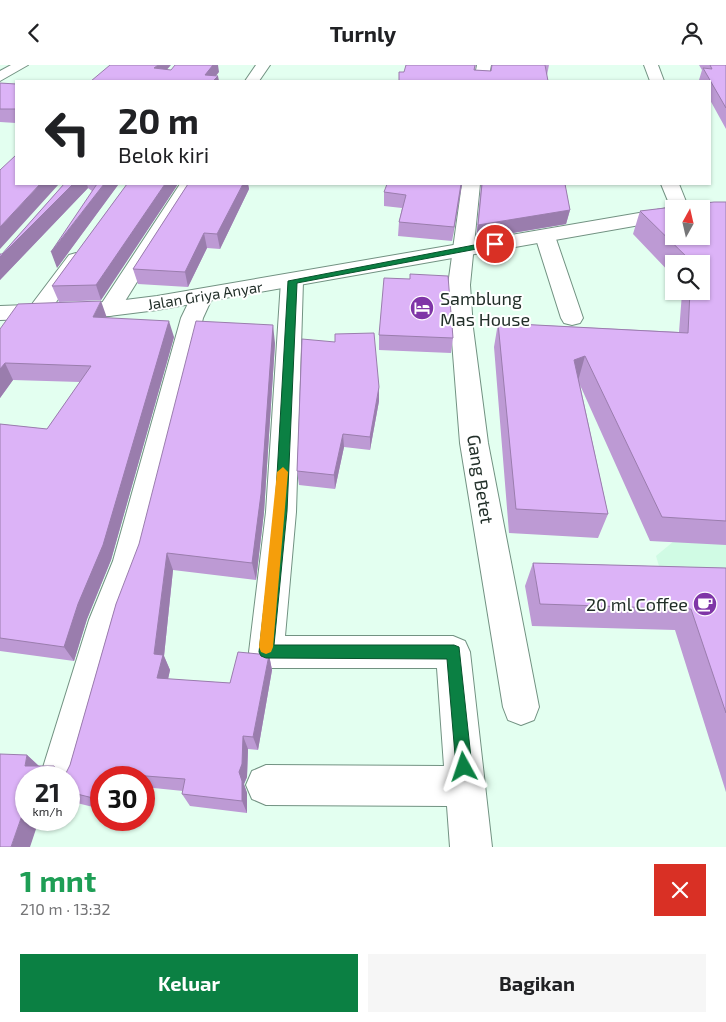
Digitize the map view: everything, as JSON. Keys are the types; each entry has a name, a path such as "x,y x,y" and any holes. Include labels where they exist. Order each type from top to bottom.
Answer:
{"street":[{"path":"0,77 21,65"},
{"path":"253,80 263,65"},
{"path":"481,80 484,65"},
{"path":"651,65 657,80"},
{"path":"110,309 188,185"},
{"name":"Gang Betet","path":"471,185 459,285 474,443 521,707"},
{"path":"670,185 676,200"},
{"name":"Jalan Griya Anyar","path":"18,313 110,309 202,296 665,215"},
{"path":"545,236 572,318"},
{"path":"0,337 18,313 87,244"},
{"path":"292,281 281,511 266,652 454,652 471,847"},
{"path":"63,766 106,620 129,561 192,318 202,296"},
{"path":"266,785 466,786"}],"shaded area":[{"path":"726,498 726,793 656,556"}],"building":[{"path":"110,65 158,65 154,68 171,70 175,65 213,65 205,75 218,76 214,80 92,80"},
{"path":"406,65 475,65 474,70 491,71 492,65 545,65 548,80 399,80 399,72 404,72"},
{"path":"710,65 726,65 726,108 703,68 712,69"},
{"path":"0,83 15,84 15,109 0,109"},
{"path":"15,156 15,185 39,185 0,227 0,170"},
{"path":"63,185 72,185 0,257 0,254"},
{"path":"96,185 103,185 51,252"},
{"path":"126,185 164,185 96,285 52,286"},
{"path":"187,185 242,185 217,234 204,233 185,272 133,269"},
{"path":"387,185 461,185 454,227 399,222 406,195 384,192"},
{"path":"482,185 565,185 570,210 478,225"},
{"path":"710,202 726,202 726,521 662,517 585,356 574,360 608,514 516,509 498,323 688,333 690,300 710,300 710,255 685,255 675,245 710,245"},
{"path":"665,208 665,236 640,211"},
{"path":"410,274 448,276 453,338 379,335 384,278 410,279"},
{"path":"101,301 93,317 169,321 103,545 78,604 64,647 0,638 0,424 47,429 91,366 5,363 0,369 0,329 18,304"},
{"path":"196,321 273,325 261,494 252,563 167,553 154,654 163,655 157,678 230,683 238,652 269,655 253,737 243,736 242,764 239,772 242,781 242,801 182,794 185,779 155,777 155,766 90,766 90,797 80,795 80,766 70,766 116,604 139,544"},
{"path":"374,333 379,387 370,437 343,434 334,475 297,471 302,339 335,342 335,334"},
{"path":"533,563 726,568 726,713 691,609 540,604"},
{"path":"0,754 27,755 25,766 15,766 15,831 17,831 11,847 0,847"}],"slow traffic":[{"path":"266,647 281,511 283,472"}],"place":[{"name":"Samblung Mas House","path":"422,308"},
{"name":"20 ml Coffee","path":"705,604"}],"route":[{"path":"464,767 454,652 266,652 281,511 292,281 495,244"}]}
